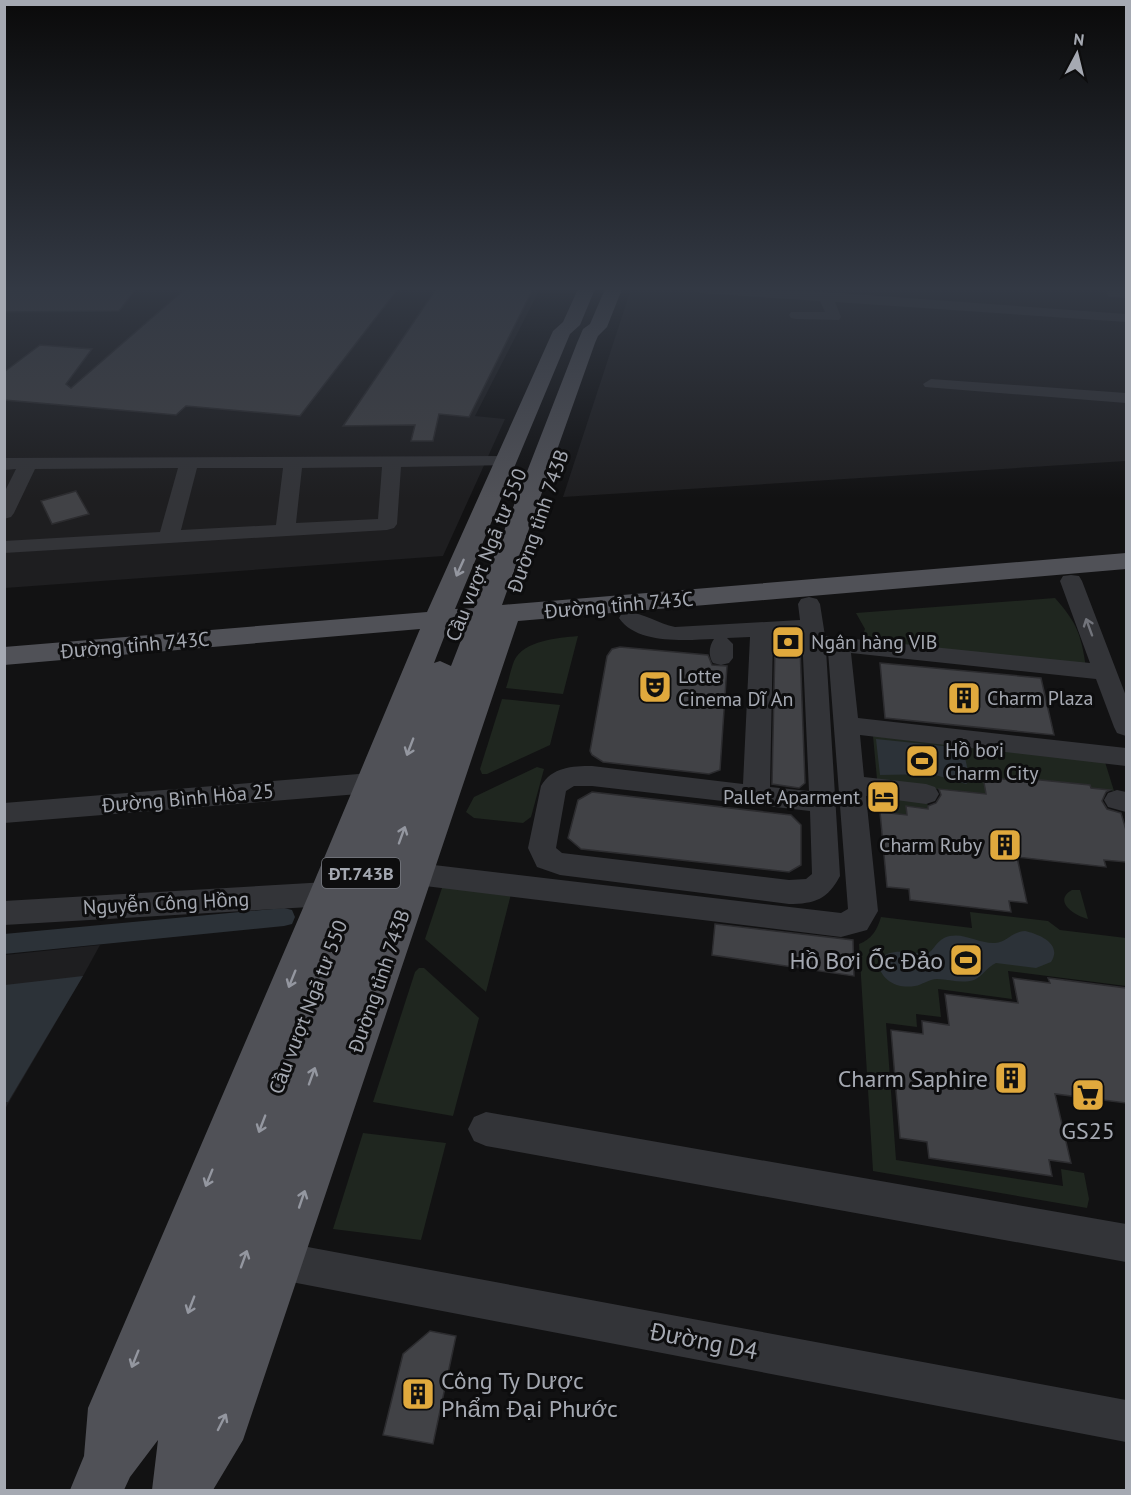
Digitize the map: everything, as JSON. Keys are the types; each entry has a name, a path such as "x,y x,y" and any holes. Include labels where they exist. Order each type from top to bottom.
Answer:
{"main road":[{"name":"Đường tỉnh 743B","path":"104,1474 114,1408 327,894 435,626 550,359"},
{"name":"Cầu vượt Ngã tư 550","path":"169,1409 572,359"},
{"name":"Đường tỉnh 743B","path":"180,1491 224,1421 417,874 594,359"},
{"name":"Đường tỉnh 743C","path":"5,661 504,622 815,621 1126,561"},
{"name":"Đường tỉnh 743C","path":"504,622 642,624 815,621 1071,581 1126,577"},
{"name":"Đường tỉnh 743B","path":"104,1474 169,1409"},
{"name":"Đường tỉnh 743B","path":"169,1409 180,1491"}],"street":[{"path":"931,384 1126,398"},
{"path":"4,464 507,461"},
{"path":"285,530 293,462"},
{"path":"4,547 387,524 392,462"},
{"path":"169,537 189,463"},
{"path":"4,513 28,464"},
{"path":"1071,581 1126,727"},
{"path":"417,874 841,925 856,921 863,911 846,726 815,621"},
{"path":"815,621 814,683 823,803 826,876 821,885 807,892 789,892 560,864 547,859 542,848 554,786 569,776 591,776 823,803"},
{"path":"642,624 663,638 677,642 724,644 762,629 815,621 1106,672"},
{"path":"756,795 762,629"},
{"path":"846,726 1126,757"},
{"name":"Đường Bình Hòa 25","path":"4,813 371,783"},
{"path":"852,785 926,794"},
{"name":"Nguyễn Công Hồng","path":"4,913 327,894"},
{"path":"486,1130 1126,1243"},
{"name":"Đường D4","path":"280,1261 1126,1421"}],"shaded area":[{"path":"5,359 504,359 475,416 505,419 443,556 5,588"},
{"path":"608,359 1126,359 1126,461 563,497"},
{"path":"1055,598 1077,630 1086,667 861,641 865,629 856,613"},
{"path":"578,636 563,694 506,688 514,661 525,649 542,641"},
{"path":"502,699 560,705 550,745 487,774 482,774 480,769"},
{"path":"873,736 1105,762 1114,791 1091,788 1090,785 1013,777 1013,780 984,777 986,794 926,788 928,809 906,806 907,815 880,812"},
{"name":"Hồ bơi Charm City","path":"876,739 963,748 970,781 966,784 932,774 880,775"},
{"path":"537,767 544,769 531,817 523,823 474,818 466,812 474,797"},
{"path":"443,885 511,894 486,992 425,939"},
{"path":"1072,890 1080,890 1088,919 1077,915 1065,903 1066,894"},
{"path":"970,912 1048,921 1060,930 1126,938 1126,986 1008,971 1012,999 938,989 941,1017 916,1014 917,1027 886,1023 896,1160 1063,1186 1061,1169 1084,1173 1089,1199 1087,1208 873,1171 859,944 873,934 881,917 972,928"},
{"name":"Hồ Bơi Ốc Đảo","path":"1025,931 1043,937 1052,945 1054,956 1051,962 1036,968 996,963 974,980 964,982 934,979 908,987 890,982 879,968 878,961 883,956 894,952 927,954 941,940 950,936 963,936 982,942 995,943"},
{"path":"100,945 83,976 5,1109 5,955"},
{"path":"419,968 424,968 479,1018 453,1116 373,1102 415,972"},
{"path":"83,976 8,1102 5,1102 5,985"},
{"path":"363,1133 446,1143 421,1240 333,1229"}],"building":[{"path":"22,359 85,359 66,384 71,388 105,359 344,359 300,416 186,406 176,415 4,400 4,372"},
{"path":"389,359 498,359 469,417 439,414 433,441 411,441 415,425 343,426"},
{"path":"76,491 89,514 52,524 41,501"},
{"path":"779,641 800,647 805,783 799,788 772,784 775,644"},
{"path":"620,647 708,655 712,665 727,666 720,770 709,774 603,762 592,755 590,751 607,656 612,649"},
{"name":"Charm Plaza","path":"880,663 1041,678 1054,735 885,718"},
{"name":"Charm Ruby","path":"983,777 1013,780 1012,777 1090,785 1091,788 1110,790 1106,792 1102,801 1107,809 1121,813 1126,830 1126,862 1104,860 1106,867 1017,857 1027,903 1009,901 1011,912 910,900 909,889 887,887 880,812 907,815 906,806 928,809 928,806 936,803 941,795 939,789 986,794"},
{"path":"592,792 791,815 801,825 801,865 789,872 581,849 568,838 578,800"},
{"path":"715,924 853,940 854,976 712,955"},
{"name":"Charm Saphire","path":"1013,978 1050,983 1048,978 1126,988 1126,1103 1055,1094 1071,1163 1049,1160 1052,1176 929,1158 927,1142 900,1138 891,1030 923,1034 922,1021 949,1025 945,994 1018,1003"},
{"name":"Công Ty Dược Phẩm Đại Phước","path":"430,1331 456,1336 433,1444 383,1435 403,1354"}],"waterway":[{"path":"4,944 284,917"}],"place":[{"name":"Ngân hàng VIB","path":"788,642"},
{"name":"Lotte Cinema Dĩ An","path":"655,687"},
{"name":"Charm Plaza","path":"964,698"},
{"name":"Hồ bơi Charm City","path":"922,761"},
{"name":"Pallet Aparment","path":"883,797"},
{"name":"Charm Ruby","path":"1005,845"},
{"name":"Hồ Bơi Ốc Đảo","path":"966,960"},
{"name":"Charm Saphire","path":"1011,1078"},
{"name":"GS25","path":"1088,1095"},
{"name":"Công Ty Dược Phẩm Đại Phước","path":"418,1394"}]}
